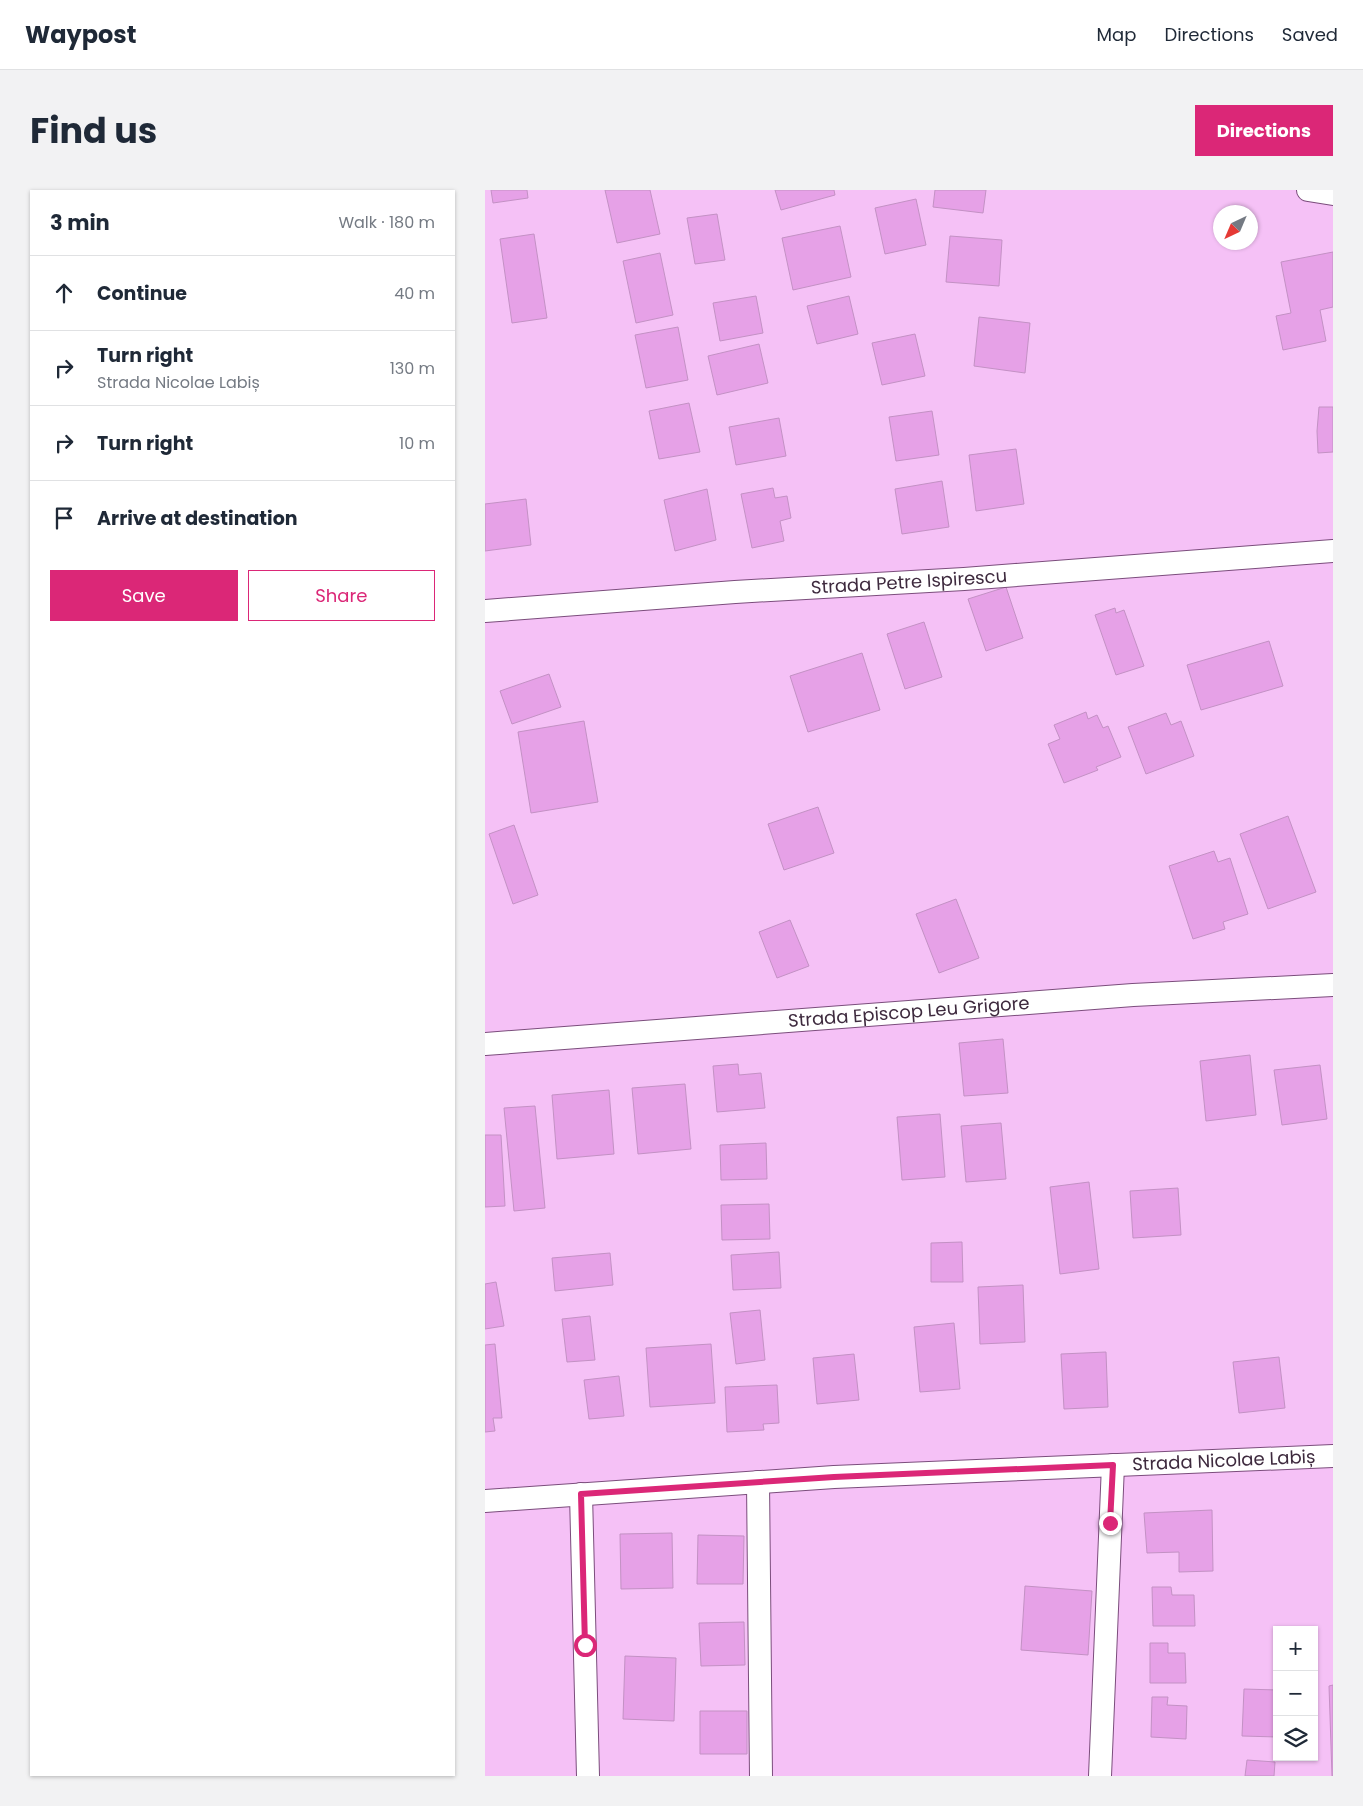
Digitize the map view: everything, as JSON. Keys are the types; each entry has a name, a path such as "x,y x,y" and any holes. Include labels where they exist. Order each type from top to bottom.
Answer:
{"street":[{"path":"1308,190 1333,194"},
{"name":"Strada Petre Ispirescu","path":"485,611 735,592 965,579 1333,551"},
{"name":"Strada Episcop Leu Grigore","path":"485,1044 1133,995 1333,985"},
{"name":"Strada Nicolae Labiș","path":"485,1501 844,1476 1333,1456"},
{"path":"1100,1776 1113,1465"},
{"path":"758,1482 761,1776"},
{"path":"581,1494 588,1776"}],"building":[{"path":"491,190 527,190 528,198 493,203"},
{"path":"605,190 650,190 660,234 617,243"},
{"path":"775,190 834,190 835,195 781,210"},
{"path":"935,190 986,190 983,213 933,207"},
{"path":"916,199 926,245 885,254 875,208"},
{"path":"717,214 725,260 695,264 687,218"},
{"path":"840,226 851,277 793,290 782,238"},
{"path":"534,234 547,318 512,323 500,239"},
{"path":"950,236 1002,240 999,286 946,282"},
{"path":"1333,252 1333,307 1320,310 1326,341 1283,350 1276,316 1291,313 1281,262"},
{"path":"660,253 673,315 636,323 623,261"},
{"path":"756,296 763,333 720,341 713,303"},
{"path":"849,296 858,334 817,344 807,306"},
{"path":"979,317 1030,323 1025,373 974,366"},
{"path":"678,327 688,380 646,388 635,335"},
{"path":"915,334 925,376 882,385 872,343"},
{"path":"759,344 768,383 717,395 708,356"},
{"path":"689,403 700,452 659,459 649,411"},
{"path":"1319,407 1333,407 1333,452 1318,453"},
{"path":"932,411 939,455 896,461 889,417"},
{"path":"779,418 786,456 736,465 729,427"},
{"path":"1016,449 1024,504 976,511 969,455"},
{"path":"942,481 949,527 902,534 895,489"},
{"path":"773,488 775,498 787,496 791,518 780,521 784,541 752,548 741,494"},
{"path":"707,489 716,540 675,551 664,500"},
{"path":"526,499 531,545 485,551 485,504"},
{"path":"1006,587 1023,638 986,651 968,599"},
{"path":"1115,608 1116,613 1124,610 1144,666 1116,675 1095,615"},
{"path":"924,622 942,677 905,689 887,634"},
{"path":"1269,641 1283,686 1201,710 1187,665"},
{"path":"862,653 880,710 808,732 790,676"},
{"path":"549,674 561,707 512,724 500,691"},
{"path":"1086,712 1088,719 1097,715 1103,728 1108,726 1121,757 1096,767 1098,770 1064,783 1048,744 1060,739 1054,725"},
{"path":"1166,713 1171,725 1181,721 1194,756 1146,774 1128,727"},
{"path":"584,721 598,802 531,813 518,732"},
{"path":"818,807 834,853 784,870 768,824"},
{"path":"1288,816 1316,892 1268,909 1240,834"},
{"path":"514,825 538,895 513,904 489,834"},
{"path":"1214,851 1218,862 1230,858 1248,914 1223,922 1225,929 1193,939 1169,866"},
{"path":"956,899 979,958 939,973 916,914"},
{"path":"790,920 809,966 777,978 759,932"},
{"path":"1003,1039 1008,1093 964,1096 959,1043"},
{"path":"1250,1055 1256,1115 1206,1121 1200,1061"},
{"path":"738,1064 739,1075 761,1073 765,1108 717,1112 713,1066"},
{"path":"1320,1065 1327,1119 1282,1125 1274,1070"},
{"path":"685,1084 691,1149 638,1154 632,1088"},
{"path":"609,1090 614,1154 557,1159 552,1095"},
{"path":"535,1106 545,1208 514,1211 504,1108"},
{"path":"940,1114 945,1177 902,1180 897,1117"},
{"path":"1001,1123 1006,1179 966,1182 961,1126"},
{"path":"485,1135 501,1135 505,1206 485,1207"},
{"path":"766,1143 767,1179 721,1180 720,1145"},
{"path":"1089,1182 1099,1269 1060,1274 1050,1187"},
{"path":"1178,1188 1181,1235 1133,1238 1130,1191"},
{"path":"769,1204 770,1239 722,1240 721,1205"},
{"path":"962,1242 963,1282 931,1282 931,1243"},
{"path":"779,1252 781,1288 733,1290 731,1255"},
{"path":"610,1253 613,1285 555,1291 552,1258"},
{"path":"496,1282 504,1326 485,1329 485,1284"},
{"path":"1023,1285 1025,1342 980,1344 978,1287"},
{"path":"760,1310 765,1360 736,1364 730,1313"},
{"path":"590,1316 595,1360 567,1362 562,1319"},
{"path":"954,1323 960,1389 920,1392 914,1327"},
{"path":"495,1344 502,1418 493,1418 495,1431 485,1432 485,1345"},
{"path":"711,1344 715,1403 650,1407 646,1348"},
{"path":"1106,1352 1108,1407 1064,1409 1061,1354"},
{"path":"854,1354 859,1400 817,1404 813,1358"},
{"path":"1279,1357 1285,1408 1239,1413 1233,1362"},
{"path":"619,1376 624,1416 589,1419 584,1380"},
{"path":"777,1385 779,1423 763,1424 764,1430 727,1432 725,1387"},
{"path":"1212,1510 1213,1571 1179,1572 1179,1552 1147,1553 1144,1513"},
{"path":"672,1533 673,1588 621,1589 620,1534"},
{"path":"698,1535 744,1536 743,1584 697,1584"},
{"path":"1025,1586 1092,1591 1088,1655 1021,1650"},
{"path":"1152,1587 1171,1587 1172,1595 1194,1595 1195,1626 1153,1626"},
{"path":"744,1622 745,1665 701,1666 699,1623"},
{"path":"1150,1643 1168,1643 1168,1653 1185,1653 1186,1683 1150,1683"},
{"path":"625,1656 676,1658 674,1721 623,1719"},
{"path":"1333,1685 1333,1776 1332,1776 1329,1686"},
{"path":"1244,1689 1273,1690 1273,1737 1242,1736"},
{"path":"1152,1697 1168,1697 1167,1705 1187,1706 1186,1739 1151,1737"},
{"path":"700,1711 747,1711 747,1754 700,1754"},
{"path":"1247,1760 1275,1762 1274,1776 1245,1776"}],"route":[{"path":"585,1645 581,1494 834,1477 1113,1465 1110,1523"}]}
